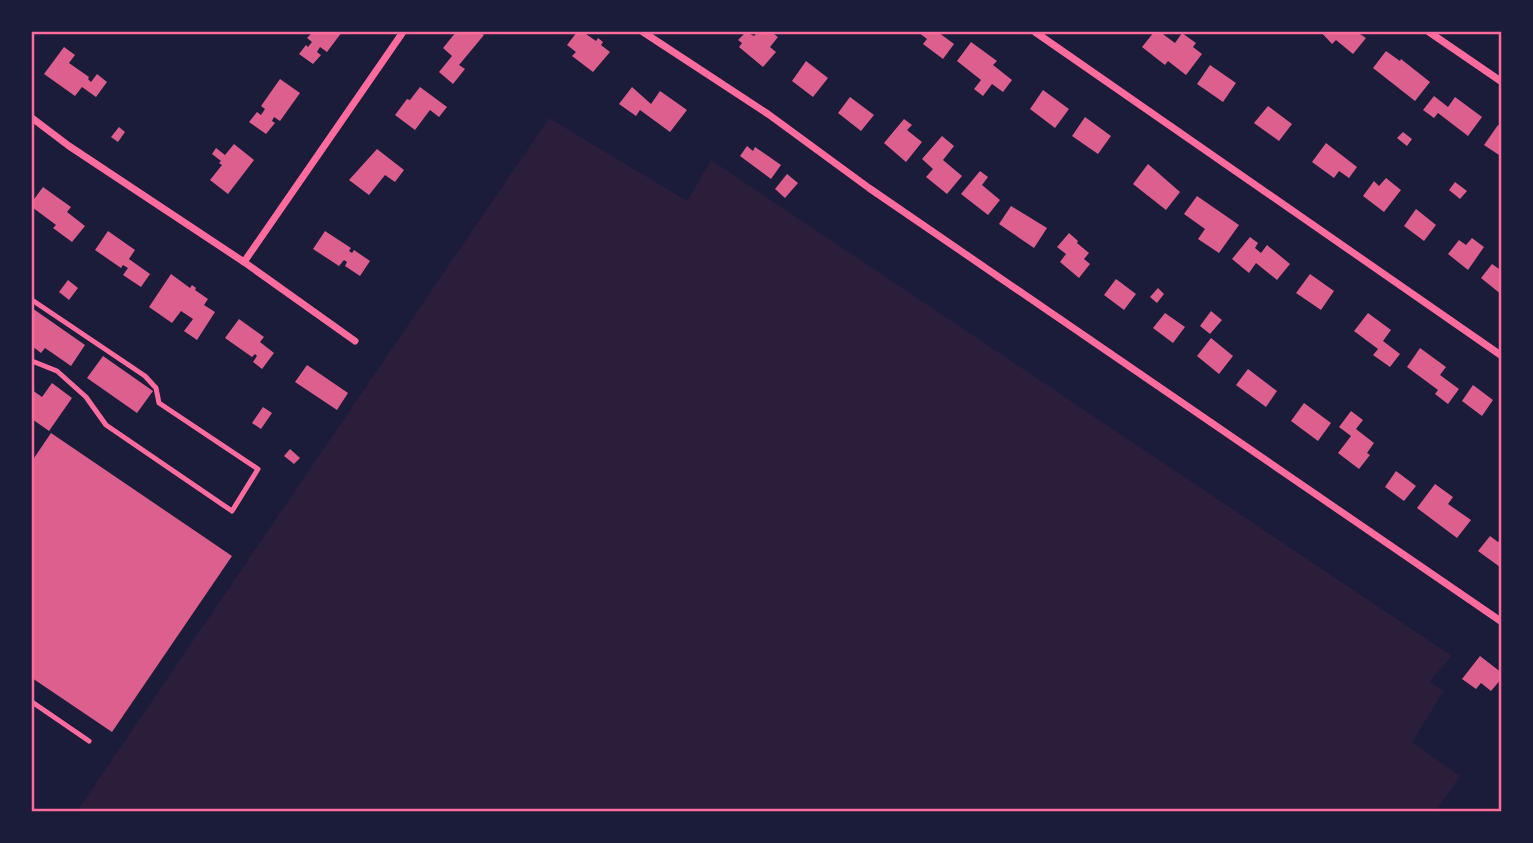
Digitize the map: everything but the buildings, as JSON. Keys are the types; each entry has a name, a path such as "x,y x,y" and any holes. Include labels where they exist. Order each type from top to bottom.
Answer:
{"street":[{"path":"244,262 403,32"},
{"path":"643,32 768,114 869,188 1502,622"},
{"path":"1035,32 1502,356"},
{"path":"1429,32 1502,82"},
{"path":"32,118 355,341"}],"lane":[{"path":"32,300 145,376 156,388 159,403 258,470 232,511 106,425 86,397 57,371 32,361"},
{"path":"32,702 89,741"}],"shaded area":[{"path":"549,118 687,201 711,160 1452,656 1430,681 1443,692 1412,742 1460,776 1436,811 77,811"}]}
